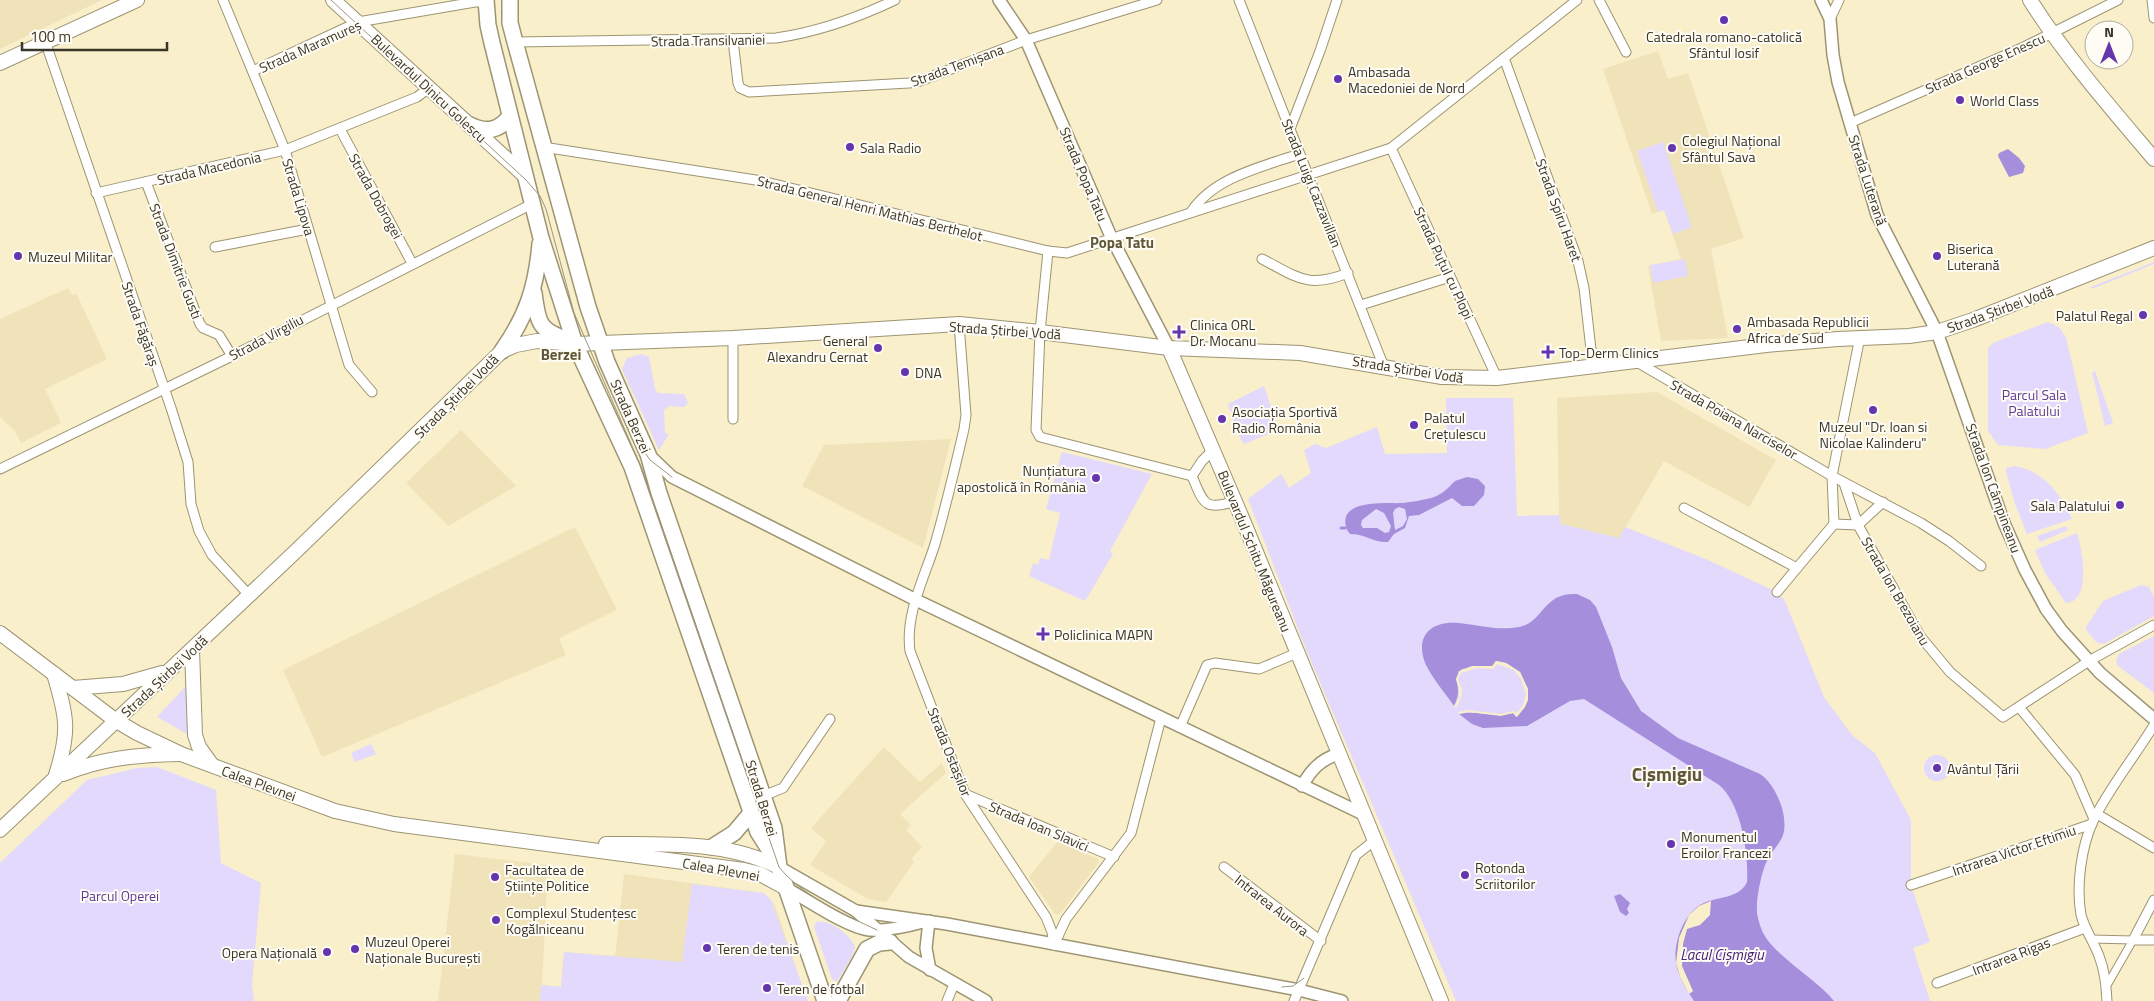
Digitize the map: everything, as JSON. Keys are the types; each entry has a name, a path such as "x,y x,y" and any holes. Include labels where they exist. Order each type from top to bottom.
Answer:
{"main road":[{"path":"0,63 44,41 138,0"},
{"name":"Bulevardul Dinicu Golescu","path":"333,0 524,175"},
{"name":"Strada Berzei","path":"510,0 510,23 568,240 600,343 648,454 764,796 774,828 780,867"},
{"path":"2030,0 2052,33 2154,159"},
{"name":"Strada Berzei","path":"486,1 488,26 524,175 541,238 575,344 626,452 758,832 780,867"},
{"path":"470,125 479,130 490,130 499,127 510,116"},
{"path":"502,351 521,323 533,291 541,238"},
{"name":"Strada Știrbei Vodă","path":"0,830 250,595 502,351 516,345 554,341 575,344 733,338 959,324 1169,348 1300,353 1449,378 1497,378 1766,345 1860,337 1909,336 1937,332 1973,320 2154,248"},
{"path":"533,291 539,318 545,329 553,335 575,344"},
{"name":"Bulevardul Schitu Măgureanu","path":"1169,348 1235,501 1296,653 1441,1001"},
{"name":"Calea Plevnei","path":"0,633 115,720 181,754 350,815 394,824 752,872 786,888"},
{"path":"192,650 195,735 199,747 213,766"},
{"path":"73,688 123,684 150,678 170,670"},
{"path":"54,674 63,704 66,723 65,743 55,777"},
{"path":"55,777 111,758 181,754"},
{"path":"712,848 734,833 751,813"},
{"name":"Calea Plevnei","path":"554,844 661,844 712,848 754,855 780,867"},
{"path":"780,867 825,1001"},
{"path":"838,1001 867,950 879,943 890,942"}],"street":[{"name":"Strada Lipova","path":"223,0 285,150 349,365 372,392"},
{"name":"Strada Transilvaniei","path":"515,42 776,38 802,34 846,21 895,0"},
{"name":"Strada Popa Tatu","path":"999,0 1026,40 1112,239 1169,348"},
{"name":"Strada Temișana","path":"733,40 738,83 744,90 749,92 909,84 1026,40 1157,0"},
{"name":"Strada Luigi Cazzavillan","path":"1239,0 1384,367"},
{"path":"1290,129 1337,0"},
{"name":"Strada General Henri Mathias Berthelot","path":"543,147 762,181 1048,251 1067,253 1391,148 1577,0"},
{"path":"1599,0 1626,52"},
{"name":"Strada Luterană","path":"1821,0 1830,19 1836,72 1880,221 1937,332"},
{"path":"1830,19 1839,0"},
{"name":"Strada George Enescu","path":"1850,123 2052,33 2118,0"},
{"path":"2152,0 2154,18"},
{"name":"Strada Maramureș","path":"253,71 358,22 486,1"},
{"name":"Strada Făgăraș","path":"44,41 188,462 191,504 199,531 212,555 250,595"},
{"name":"Strada Spiru Haret","path":"1504,58 1580,268 1593,367"},
{"name":"Strada Macedonia","path":"96,193 285,150 417,97 430,88"},
{"name":"Strada Dobrogei","path":"340,129 412,263"},
{"name":"Strada Puțul cu Plopi","path":"1391,148 1497,378"},
{"name":"Strada General Henri Mathias Berthelot","path":"1191,212 1203,197 1231,179 1300,154"},
{"name":"Strada Dimitrie Gusti","path":"146,182 200,324 203,328 220,335 232,356"},
{"name":"Strada Virgiliu","path":"0,469 232,356 331,304 532,204"},
{"path":"215,247 308,229"},
{"path":"1048,251 1040,332 1036,430 1040,437 1192,476"},
{"path":"1262,259 1309,281 1330,280 1348,273"},
{"path":"1361,305 1450,276"},
{"name":"Strada Ostașilor","path":"959,324 966,415 964,429 935,543 909,627 910,651 965,794 1046,917 1054,945"},
{"name":"Strada Ion Câmpineanu","path":"1937,332 2004,524 2046,609 2062,632 2088,661 2154,719"},
{"path":"1777,592 1834,524 1832,476 1860,337"},
{"path":"733,338 734,419"},
{"name":"Strada Poiana Narciselor","path":"1637,361 1832,476 1883,502"},
{"path":"1192,476 1202,460 1213,450"},
{"path":"648,454 672,477 916,600 1365,815"},
{"path":"1192,476 1202,500 1206,504 1221,506 1235,501"},
{"path":"639,490 646,482 655,478 672,477"},
{"name":"Strada Ion Brezoianu","path":"1844,482 1858,525 1920,636 1950,672 2003,717 2019,707"},
{"path":"1834,524 1858,525 1883,502 1927,526 1981,566"},
{"path":"1684,508 1797,568"},
{"path":"2154,625 2088,661 2019,707 2070,767 2080,785 2094,819 2154,848"},
{"path":"1180,727 1208,665 1215,663 1258,669 1296,653"},
{"path":"1054,945 1066,919 1131,833 1161,718"},
{"path":"764,796 783,788 830,719"},
{"path":"2107,1001 2102,964 2085,928 2080,906 2083,858 2094,819 2154,725"},
{"path":"1302,786 1315,767 1327,758 1338,754"},
{"name":"Strada Ioan Slavici","path":"965,794 1114,857"},
{"name":"Intrarea Victor Eftimiu","path":"1911,885 2094,819"},
{"path":"1296,996 1356,855 1375,840"},
{"name":"Calea Plevnei","path":"780,867 856,911 890,942 930,970 986,1001"},
{"name":"Intrarea Aurora","path":"1224,867 1320,941"},
{"name":"Calea Plevnei","path":"786,888 856,927 877,930"},
{"path":"2106,987 2134,940 2154,900"},
{"name":"Calea Plevnei","path":"856,911 929,921 1282,987 1296,996 1342,1001"},
{"path":"877,930 929,921 926,948 930,970"},
{"name":"Intrarea Rigas","path":"1937,984 2085,928"},
{"path":"2091,939 2154,940"},
{"path":"947,1001 954,984"}],"shaded area":[{"path":"0,0 102,0 0,49"},
{"name":"Colegiul Național Sfântul Sava","path":"1658,51 1668,79 1688,73 1744,238 1711,249 1728,338 1661,341 1648,266 1681,259 1664,210 1652,214 1603,69"},
{"path":"68,288 72,295 76,293 107,359 45,389 61,423 21,443 15,431 0,417 0,319"},
{"path":"1657,392 1776,460 1749,507 1664,461 1619,538 1561,524 1559,515 1557,398"},
{"path":"461,430 516,486 448,526 406,483"},
{"path":"951,439 923,548 802,486 824,445"},
{"path":"575,527 617,610 559,638 566,655 322,757 283,670"},
{"path":"884,747 920,782 942,763 946,773 900,814 911,825 906,830 922,847 911,859 914,862 886,902 868,899 810,865 826,841 811,828"},
{"path":"1058,841 1098,859 1099,862 1060,914 1055,914 1029,877"},
{"name":"Complexul Studențesc Kogălniceanu","path":"455,854 548,865 542,985 561,987 564,952 615,956 624,874 764,893 775,905 807,1001 438,1001"}],"green space":[{"path":"1663,142 1692,227 1673,234 1664,210 1658,212 1637,151"},
{"path":"1685,259 1688,276 1653,283 1650,265"},
{"path":"2154,262 2154,264 2092,289 2091,287"},
{"name":"Parcul Sala Palatului","path":"2048,322 2059,327 2066,337 2088,433 2045,449 1998,445 1988,431 1988,348 1993,343"},
{"path":"642,354 649,357 655,389 658,393 684,394 688,403 684,407 669,406 664,410 665,433 669,434 659,450 622,369 627,358"},
{"path":"2095,371 2113,423 2105,426 2092,372"},
{"path":"1264,386 1279,430 1244,444 1239,436 1228,404"},
{"path":"1446,398 1513,398 1517,516 1559,515 1561,524 1619,538 1625,527 1708,560 1777,592 1785,601 1824,697 1852,735 1875,753 1911,820 1911,885 1930,942 1913,948 1930,1001 1456,1001 1307,652 1248,499 1281,474 1289,488 1311,473 1304,450 1315,444 1326,448 1377,427 1385,454 1447,453"},
{"path":"1062,452 1152,474 1110,551 1113,554 1085,601 1029,576 1033,563 1038,565 1040,558 1049,560 1060,513 1046,509"},
{"path":"2015,466 2035,473 2050,485 2057,492 2072,519 2027,534 2015,504 2006,472 2006,468"},
{"path":"2066,526 2068,530 2040,542 2037,536"},
{"path":"2077,533 2083,562 2082,584 2074,600 2066,603 2045,573 2035,550"},
{"path":"2141,585 2149,587 2154,597 2154,616 2104,644 2097,643 2086,627 2103,601"},
{"path":"2154,636 2154,693 2118,666 2116,661 2119,654"},
{"path":"187,685 189,735 157,717"},
{"path":"371,744 376,754 355,762 351,753"},
{"path":"1937,755 1946,759 1950,768 1946,777 1937,781 1928,777 1924,768 1928,759"},
{"name":"Parcul Operei","path":"157,767 216,790 221,863 261,883 252,984 254,1001 0,1001 0,863 87,780 137,768"},
{"path":"692,884 764,893 771,900 808,1001 540,1001 541,985 561,987 564,952 682,962"},
{"path":"816,922 833,925 849,937 855,947 837,982 832,979 814,927"}],"water":[{"path":"2008,149 2025,166 2023,173 2009,177 1998,156 1999,153"},
{"path":"1467,477 1478,479 1485,486 1484,495 1474,506 1462,506 1452,498 1419,515 1409,516 1405,528 1394,534 1388,542 1350,534 1347,530 1345,520 1349,512 1355,508 1365,505 1403,503 1435,497 1455,481","holes":["1399,507 1405,509 1407,519 1403,526 1395,530 1393,513","1376,509 1384,513 1391,526 1389,532 1385,533 1377,528 1363,528 1361,525 1362,520"]},
{"name":"Lacul Cișmigiu","path":"1577,594 1590,600 1596,607 1612,647 1621,678 1641,711 1678,738 1760,774 1771,785 1783,810 1784,828 1782,838 1765,865 1762,876 1757,909 1759,923 1773,947 1816,983 1834,1001 1694,1001 1683,983 1677,968 1675,955 1680,931 1684,923 1700,905 1732,895 1743,888 1747,882 1747,858 1738,816 1727,793 1719,785 1584,699 1570,701 1527,726 1483,728 1472,724 1459,714 1500,715 1513,713 1516,717 1528,700 1528,689 1520,672 1506,663 1496,661 1493,666 1462,669 1456,679 1458,693 1454,706 1426,665 1422,646 1424,639 1427,632 1440,624 1459,623 1496,628 1519,627 1531,622 1555,599 1565,595"},
{"path":"1620,894 1630,903 1627,909 1629,913 1626,916 1620,912 1614,896"}],"pier":[{"path":"1496,661 1506,663 1520,672 1528,689 1528,700 1525,707 1517,717 1513,713 1501,716 1468,712 1459,714 1458,712 1468,710 1501,714 1513,711 1517,713 1523,705 1526,694 1521,679 1514,670 1497,664 1493,669 1477,668 1461,673 1458,679 1462,689 1461,698 1456,708 1454,706 1459,697 1456,679 1459,671 1472,666 1492,666"},
{"path":"1711,901 1710,915 1700,925 1687,929 1683,944 1682,966 1693,991 1689,994 1680,977 1676,963 1679,938 1689,915 1699,906"}],"tram line":[{"path":"331,0 526,180 540,196 546,209 574,313 642,469 779,867 799,887 811,895 877,930"},
{"path":"633,435 650,460 672,477"},
{"path":"1282,987 1293,986 1304,978"}],"place":[{"name":"Catedrala romano-catolică Sfântul Iosif","path":"1724,20"},
{"name":"Ambasada Macedoniei de Nord","path":"1338,79"},
{"name":"World Class","path":"1960,100"},
{"name":"Sala Radio","path":"850,147"},
{"name":"Colegiul Național Sfântul Sava","path":"1672,148"},
{"name":"Muzeul Militar","path":"18,256"},
{"name":"Biserica Luterană","path":"1937,256"},
{"name":"Palatul Regal","path":"2143,315"},
{"name":"Ambasada Republicii Africa de Sud","path":"1737,329"},
{"name":"Clinica ORL Dr. Mocanu","path":"1179,332"},
{"name":"General Alexandru Cernat","path":"878,348"},
{"name":"Top-Derm Clinics","path":"1548,352"},
{"name":"DNA","path":"905,372"},
{"name":"Muzeul \"Dr. Ioan si Nicolae Kalinderu\"","path":"1873,410"},
{"name":"Asociația Sportivă Radio România","path":"1222,419"},
{"name":"Palatul Crețulescu","path":"1414,425"},
{"name":"Nunțiatura apostolică în România","path":"1096,478"},
{"name":"Sala Palatului","path":"2120,505"},
{"name":"Policlinica MAPN","path":"1043,634"},
{"name":"Avântul Țării","path":"1937,768"},
{"name":"Monumentul Eroilor Francezi","path":"1671,844"},
{"name":"Rotonda Scriitorilor","path":"1465,875"},
{"name":"Facultatea de Științe Politice","path":"495,877"},
{"name":"Complexul Studențesc Kogălniceanu","path":"496,920"},
{"name":"Teren de tenis","path":"707,948"},
{"name":"Muzeul Operei Naționale București","path":"355,949"},
{"name":"Opera Națională","path":"327,952"},
{"name":"Teren de fotbal","path":"767,988"}],"district":[{"name":"Popa Tatu","path":"1122,242"},
{"name":"Berzei","path":"561,354"},
{"name":"Cișmigiu","path":"1667,773"}]}
